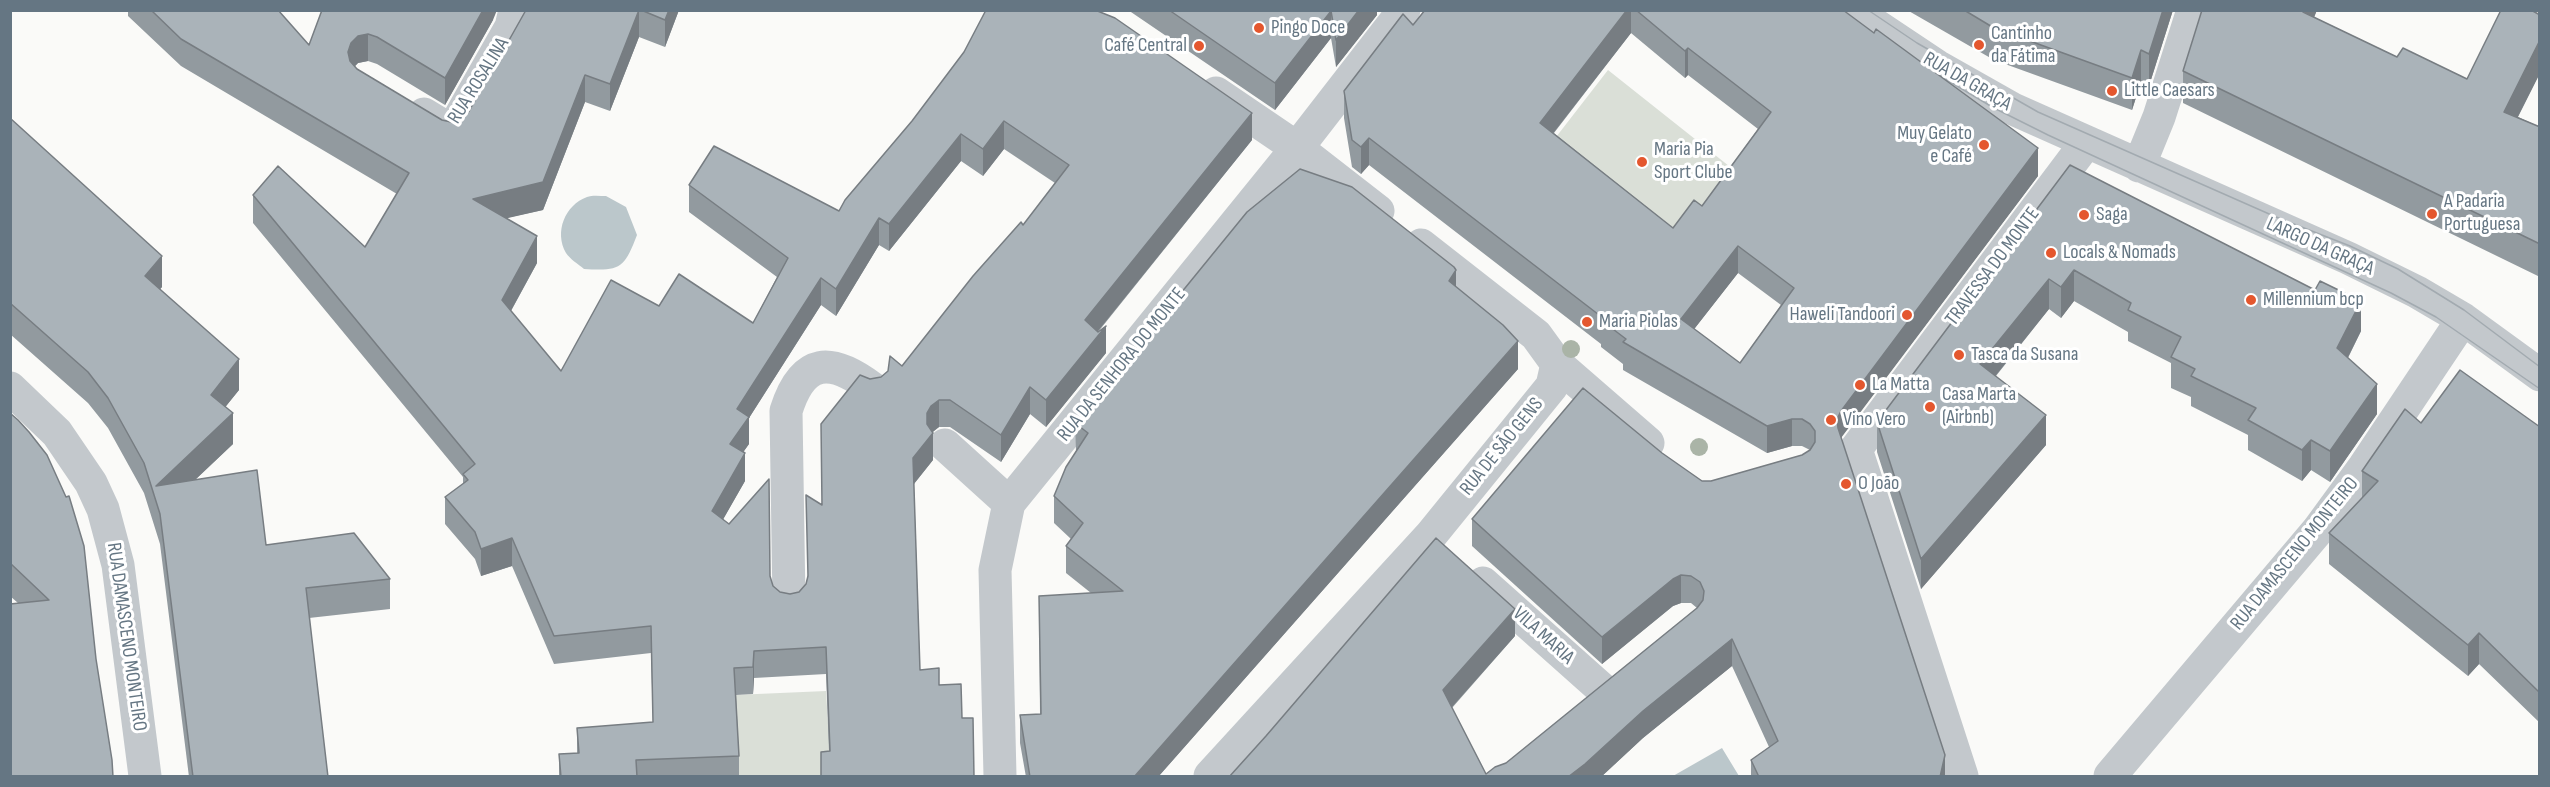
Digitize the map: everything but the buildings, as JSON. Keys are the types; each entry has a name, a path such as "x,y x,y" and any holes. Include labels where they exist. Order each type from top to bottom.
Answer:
{"street":[{"name":"RUA ROSALINA","path":"395,97 452,131 511,27 515,10"},
{"name":"RUA DA SENHORA DO MONTE","path":"1000,777 994,570 1009,503 1297,148 1404,10"},
{"name":"RUA DA GRAÇA","path":"1853,10 1947,72 2013,109 2086,143"},
{"path":"2139,166 2159,117 2193,10"},
{"path":"1191,75 1297,148 1536,335 1557,364 1673,465"},
{"name":"LARGO DA GRAÇA","path":"2086,143 2348,258 2417,292 2463,320 2540,375"},
{"name":"TRAVESSA DO MONTE","path":"1962,777 1843,451 2086,143"},
{"name":"RUA DAMASCENO MONTEIRO","path":"2110,777 2318,530 2364,467 2463,320"},
{"name":"RUA DE SÃO GENS","path":"1210,777 1446,549 1552,386 1557,364"},
{"path":"789,603 786,411 793,390 805,375 820,367 835,366 851,372 872,388"},
{"name":"RUA DAMASCENO MONTEIRO","path":"10,388 57,433 91,483 103,509 118,565 145,777"},
{"path":"945,446 1009,503"},
{"name":"VILA MARIA","path":"1446,549 1611,681 1575,711"}],"shaded area":[{"name":"Maria Pia Sport Clube","path":"1608,70 1734,170 1672,249 1546,150"},
{"path":"589,196 606,196 626,207 637,235 628,255 619,265 606,269 584,269 566,253 561,237 564,220 579,201"},
{"path":"826,691 828,723 850,776 738,776 734,695"},
{"path":"1722,748 1739,776 1673,776"}],"tram line":[{"path":"1868,10 1917,43 2038,112 2276,217 2350,246 2398,269 2464,310 2540,367"},
{"path":"1925,67 1994,108 2048,135 2391,293 2436,317 2540,389"}],"place":[{"name":"Pingo Doce","path":"1259,28"},
{"name":"Cantinho da Fátima","path":"1979,45"},
{"name":"Café Central","path":"1199,46"},
{"name":"Little Caesars","path":"2112,91"},
{"name":"Muy Gelato e Café","path":"1984,145"},
{"name":"Maria Pia Sport Clube","path":"1642,162"},
{"name":"A Padaria Portuguesa","path":"2432,214"},
{"name":"Saga","path":"2084,215"},
{"name":"Locals & Nomads","path":"2051,253"},
{"name":"Millennium bcp","path":"2251,300"},
{"name":"Haweli Tandoori","path":"1907,315"},
{"name":"Maria Piolas","path":"1587,322"},
{"name":"Tasca da Susana","path":"1959,355"},
{"name":"La Matta","path":"1860,385"},
{"name":"Casa Marta (Airbnb)","path":"1930,407"},
{"name":"Vino Vero","path":"1831,420"},
{"name":"O João","path":"1846,484"}]}
